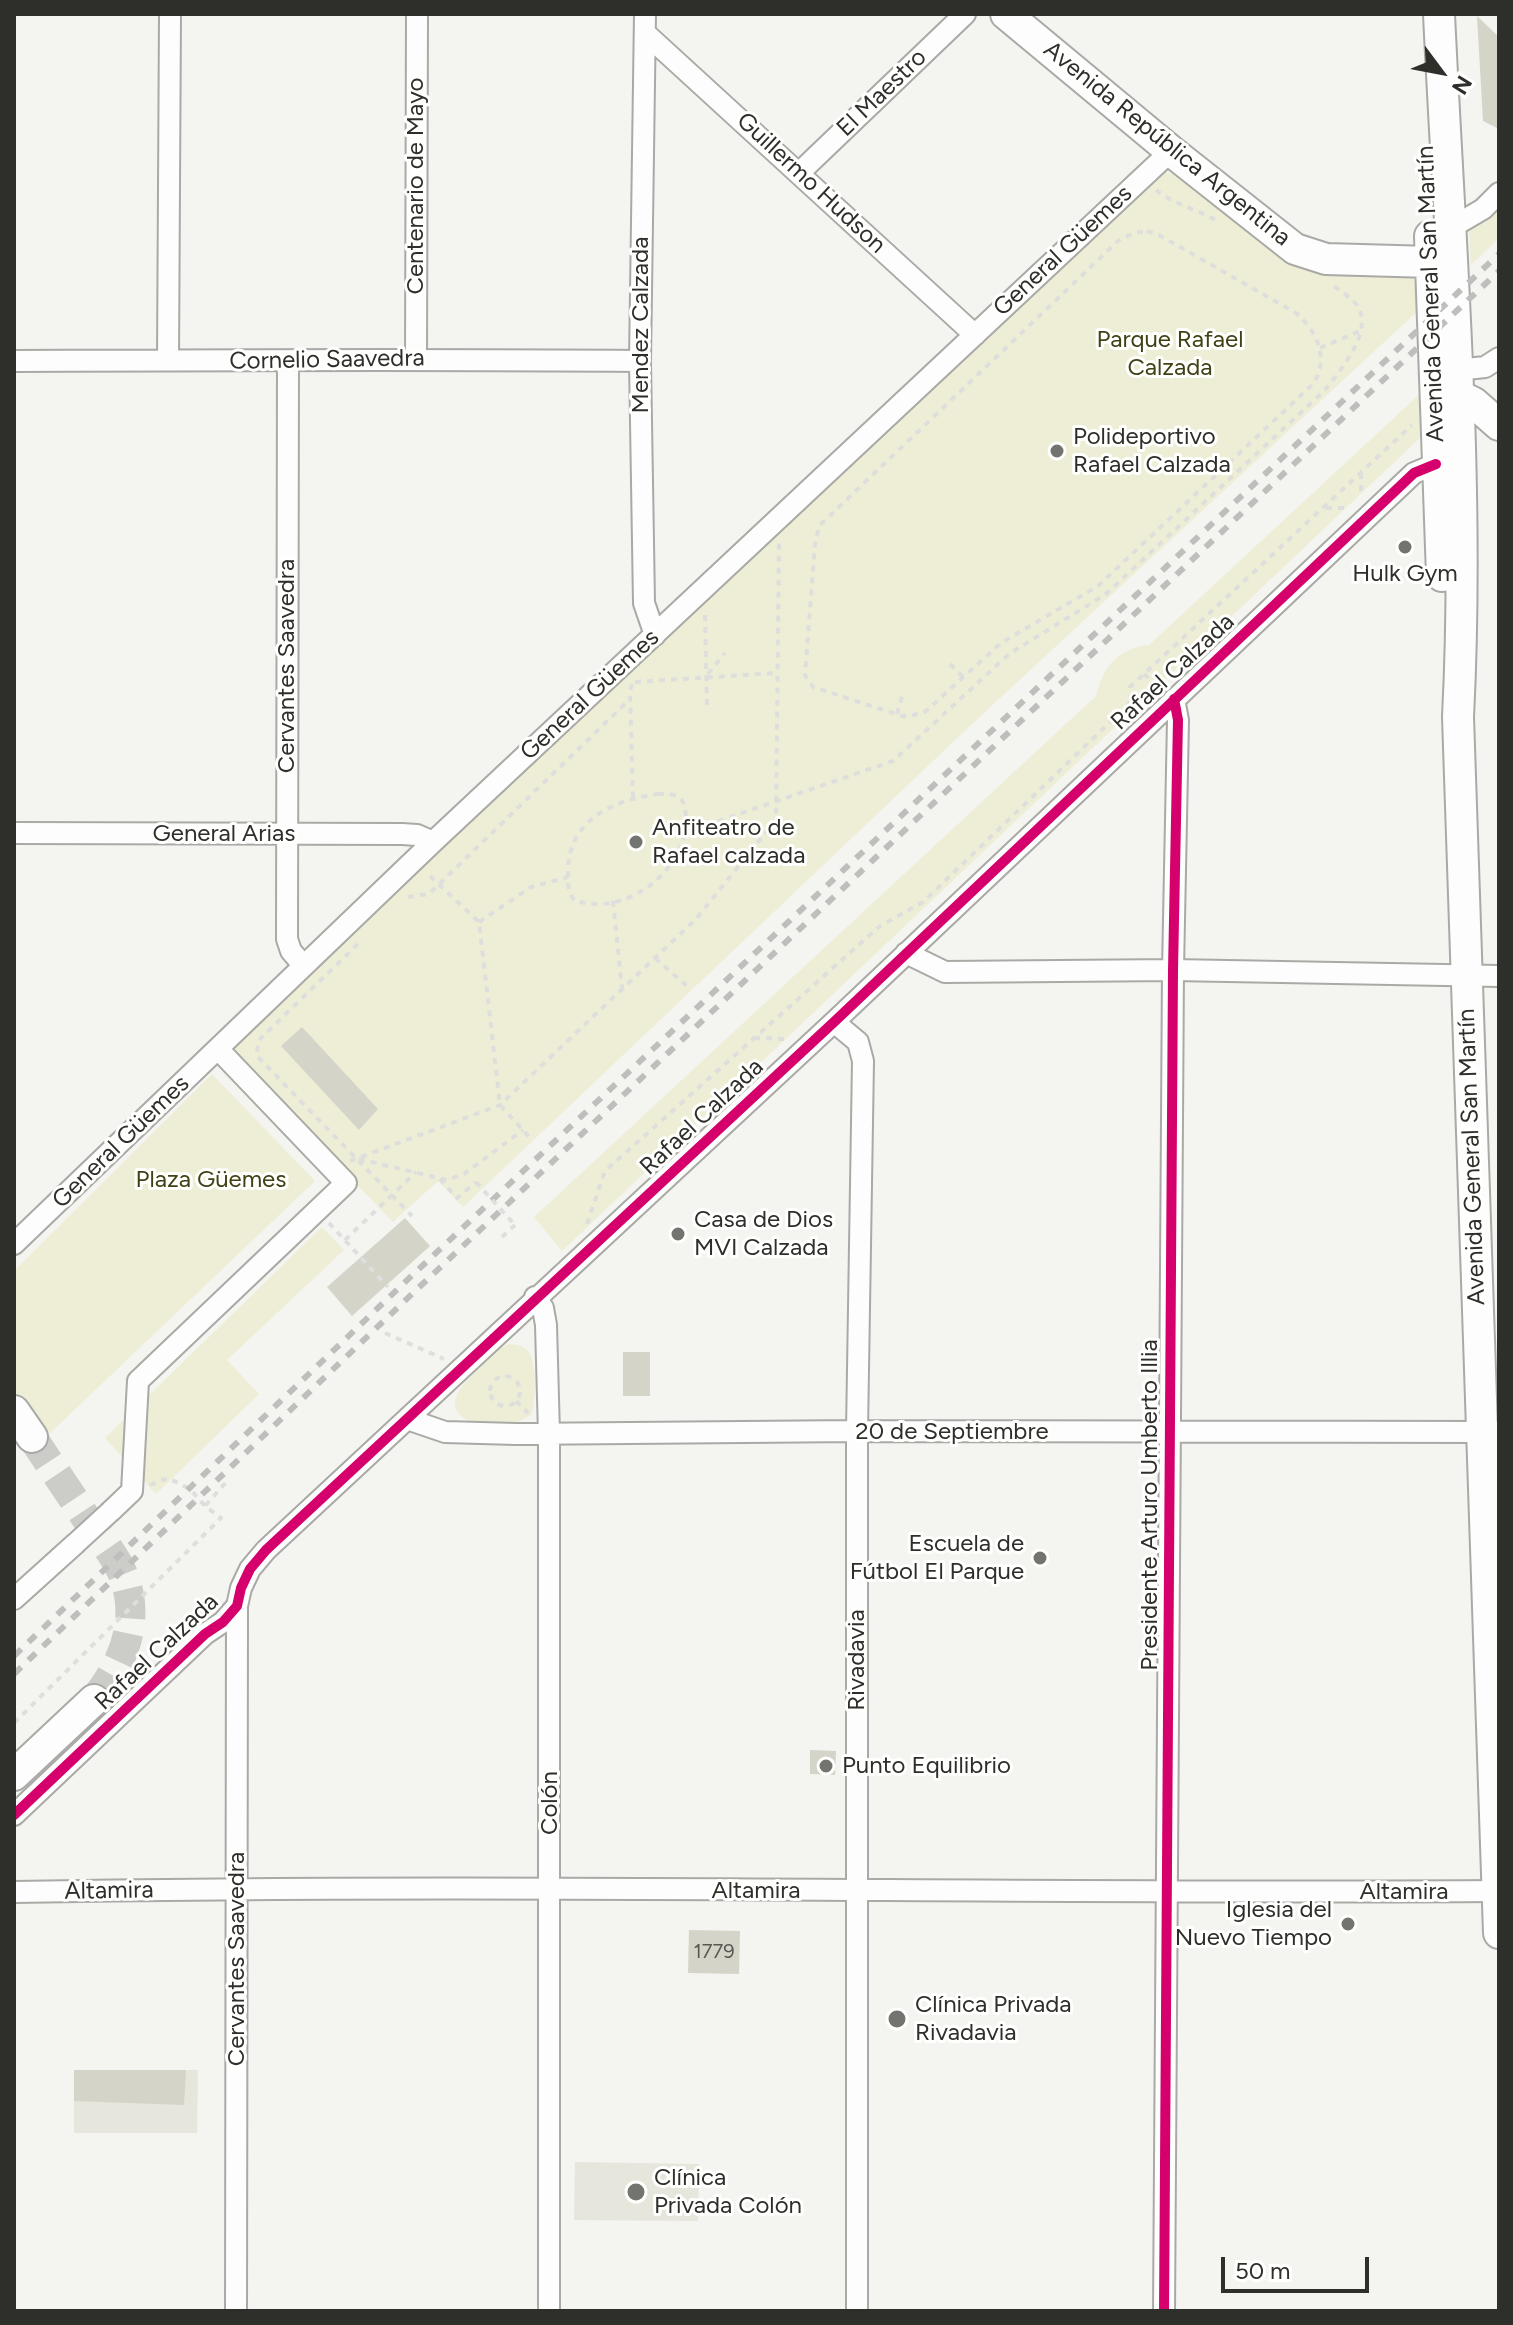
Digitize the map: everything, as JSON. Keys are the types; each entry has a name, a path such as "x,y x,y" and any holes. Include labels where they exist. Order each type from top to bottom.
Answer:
{"main road":[{"name":"Avenida República Argentina","path":"1006,14 1295,249 1326,259 1431,262"},
{"name":"Avenida General San Martín","path":"1420,14 1431,262 1450,390 1436,464 1445,622 1458,717"},
{"name":"Avenida General San Martín","path":"1439,14 1449,229 1450,390 1463,611 1458,717 1466,976 1490,1432 1499,1933"},
{"path":"1450,390 1474,403 1499,425"},
{"path":"14,1411 32,1437"},
{"path":"14,1775 94,1700"}],"street":[{"path":"168,360 170,14"},
{"name":"Centenario de Mayo","path":"416,359 417,14"},
{"name":"El Maestro","path":"800,172 965,14"},
{"name":"Guillermo Hudson","path":"645,23 975,335"},
{"name":"Mendez Calzada","path":"645,23 640,361 644,603 655,635"},
{"name":"General Güemes","path":"14,1244 433,842 626,675 655,635 1171,151"},
{"path":"1449,229 1483,209 1499,193"},
{"path":"1450,390 1499,358"},
{"name":"Cornelio Saavedra","path":"14,361 640,361"},
{"name":"Cervantes Saavedra","path":"288,362 287,939 291,951 303,965"},
{"name":"Rafael Calzada","path":"14,1815 205,1634 223,1622 237,1606 250,1569 266,1550 834,1022 1414,473 1436,464"},
{"name":"Presidente Arturo Umberto Illia","path":"1164,2311 1173,970 1178,720 1174,699"},
{"name":"General Arias","path":"14,833 402,834 417,835 433,842"},
{"path":"906,953 945,972 1173,970 1499,976"},
{"name":"Rivadavia","path":"834,1022 858,1042 863,1061 857,1431 857,2311"},
{"path":"14,1599 132,1491 138,1381 346,1183 218,1049"},
{"name":"Colón","path":"535,1297 543,1308 546,1325 549,1434 549,2311"},
{"name":"20 de Septiembre","path":"407,1419 445,1432 549,1434 1490,1432"},
{"name":"Cervantes Saavedra","path":"236,2311 237,1606"},
{"name":"Altamira","path":"14,1892 237,1888 1168,1893 1498,1891"}],"path":[{"path":"1140,178 1164,197 1226,226"},
{"path":"1147,231 1159,235 1296,313 1308,324 1320,348 1322,364 1314,383 1107,578 1001,643 926,711 910,716 897,714 821,692 807,682 805,675 815,544 819,526 1118,241 1147,231"},
{"path":"684,833 893,761 1009,654 1100,599 1325,390 1352,352 1361,318 1358,306 1326,281"},
{"path":"1320,348 1360,331"},
{"path":"1150,721 1131,702 1130,687 1450,390"},
{"path":"1361,473 1361,502"},
{"path":"1323,507 1354,508"},
{"path":"331,1168 500,1105 696,919 776,820 780,545 771,526"},
{"path":"705,615 707,708"},
{"path":"707,676 725,653"},
{"path":"950,664 964,678"},
{"path":"633,797 630,699 626,675 776,673"},
{"path":"897,714 903,693"},
{"path":"398,906 409,896 429,894 630,699"},
{"path":"574,1262 605,1171 880,926 923,902 1131,702"},
{"path":"658,794 677,796 684,804 684,833 675,856 662,876 638,894 591,904 570,896 568,862 573,847 585,825 606,809 633,797 658,794"},
{"path":"430,876 479,922 500,1105 531,1139"},
{"path":"479,922 531,887 568,877"},
{"path":"613,901 622,989"},
{"path":"366,937 258,1041 257,1056 412,1216"},
{"path":"655,958 689,988"},
{"path":"356,1159 447,1180 464,1174 523,1130"},
{"path":"345,1240 416,1172"},
{"path":"439,1178 457,1198 476,1182 515,1225 502,1237"},
{"path":"317,1209 388,1287"},
{"path":"385,1333 463,1368"},
{"path":"506,1376 518,1383 520,1392 512,1404 502,1405 494,1400 490,1392 493,1382 506,1376"},
{"path":"14,1723 221,1518 190,1489 168,1478"},
{"path":"205,1506 227,1481"}],"shaded area":[{"path":"74,2070 198,2070 197,2133 74,2133"},
{"name":"Clínica Privada Colón","path":"575,2162 699,2164 698,2221 574,2220"}],"green space":[{"name":"Parque Rafael Calzada","path":"1160,173 1182,178 1307,266 1407,273 1423,285 1422,307 971,725 463,1207 438,1181 393,1222 241,1065 233,1052 238,1040"},
{"path":"1499,201 1499,238 1471,265 1469,230"},
{"path":"1423,391 1425,433 562,1251 534,1217 1096,696 1103,676 1120,655 1149,645"},
{"name":"Plaza Güemes","path":"212,1074 315,1181 48,1435 14,1391 14,1271"},
{"path":"322,1227 344,1250 227,1360 259,1394 156,1494 105,1438"},
{"path":"510,1344 524,1348 531,1356 535,1383 531,1415 518,1422 472,1422 456,1410 457,1395 494,1354"}],"building":[{"path":"1477,16 1499,37 1499,129 1483,121"},
{"path":"302,1027 378,1109 359,1130 281,1046"},
{"path":"405,1218 430,1246 352,1316 327,1287"},
{"path":"623,1352 650,1352 650,1396 623,1396"},
{"path":"810,1750 836,1751 835,1775 810,1774"},
{"path":"689,1930 740,1931 739,1974 688,1973"},
{"path":"74,2070 186,2070 184,2105 74,2101"}],"tunnel":[{"path":"32,1437 112,1554 126,1582 130,1600 128,1635 115,1669 94,1700"}],"railway":[{"path":"14,1656 404,1283 1499,254"},
{"path":"14,1674 413,1293 1499,271"}],"cycle path":[{"path":"14,1815 205,1634 223,1622 237,1606 250,1569 266,1550 834,1022 1414,473 1436,464"},
{"path":"1164,2311 1173,970 1178,720 1174,699"}],"place":[{"name":"Polideportivo Rafael Calzada","path":"1057,451"},
{"name":"Hulk Gym","path":"1405,547"},
{"name":"Anfiteatro de Rafael calzada","path":"636,842"},
{"name":"Casa de Dios MVI Calzada","path":"678,1234"},
{"name":"Escuela de Fútbol El Parque","path":"1040,1558"},
{"name":"Punto Equilibrio","path":"826,1766"},
{"name":"Iglesia del Nuevo Tiempo","path":"1348,1924"},
{"name":"Clínica Privada Rivadavia","path":"897,2019"},
{"name":"Clínica Privada Colón","path":"636,2192"}]}
